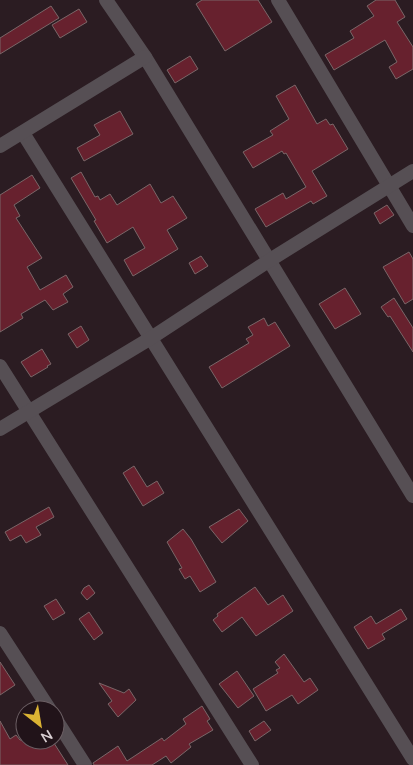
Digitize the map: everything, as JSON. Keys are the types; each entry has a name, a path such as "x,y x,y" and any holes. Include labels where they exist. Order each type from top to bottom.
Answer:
{"street":[{"path":"106,0 145,57 413,496"},
{"path":"278,0 413,226"},
{"path":"0,146 145,57"},
{"path":"23,132 413,759"},
{"path":"0,429 151,338 270,260 413,171"},
{"path":"0,366 252,765"},
{"path":"0,633 44,700"},
{"path":"65,734 85,765"}],"building":[{"path":"202,0 258,0 272,22 225,51 196,4"},
{"path":"376,0 395,0 405,17 397,22 413,47 413,69 396,79 389,67 397,62 385,40 334,70 325,55 354,38 350,31 374,16 367,6"},
{"path":"51,6 59,18 0,54 0,38"},
{"path":"79,9 87,22 60,38 52,25"},
{"path":"190,56 198,69 175,83 167,70"},
{"path":"295,85 317,124 326,119 330,125 333,124 348,149 312,171 327,196 313,204 311,201 266,227 255,209 283,193 286,199 306,187 286,153 284,154 282,151 253,168 243,152 273,135 270,131 289,119 276,96"},
{"path":"120,111 133,134 84,161 77,148 100,135 94,125"},
{"path":"81,172 95,197 98,196 100,200 110,194 117,205 150,184 161,203 173,196 187,218 167,230 178,249 133,276 124,260 145,248 133,227 107,243 94,221 96,220 71,178"},
{"path":"32,175 40,188 14,205 20,216 16,218 42,258 27,267 40,290 66,275 73,287 63,294 68,302 53,310 45,300 21,314 23,318 0,332 0,195"},
{"path":"387,205 394,215 380,224 374,213"},
{"path":"409,252 413,259 413,299 405,304 383,267"},
{"path":"201,256 208,266 195,274 189,263"},
{"path":"345,288 361,314 335,329 319,304"},
{"path":"394,298 413,328 413,352 390,316 388,317 381,307"},
{"path":"264,318 268,326 275,322 290,346 222,388 209,367 249,343 246,339 253,335 248,327"},
{"path":"81,326 89,340 77,348 68,334"},
{"path":"42,349 51,364 31,377 21,362"},
{"path":"134,466 147,487 157,481 164,493 143,506 123,473"},
{"path":"49,507 54,517 36,527 41,535 26,543 21,535 10,541 5,532"},
{"path":"239,509 248,521 222,543 209,527"},
{"path":"183,529 191,539 216,582 200,592 190,576 185,579 179,569 182,568 167,542"},
{"path":"89,585 95,593 87,600 81,593"},
{"path":"255,587 268,605 283,595 293,611 256,636 242,617 222,632 213,620 218,616 217,614"},
{"path":"56,599 65,613 53,620 44,606"},
{"path":"401,609 407,619 382,634 385,639 368,649 354,627 371,616 376,624"},
{"path":"89,612 103,633 94,640 79,619"},
{"path":"284,654 304,682 310,678 318,690 298,704 292,695 266,711 253,689 278,673 276,670 280,668 275,662"},
{"path":"0,662 15,685 0,695"},
{"path":"237,671 254,696 238,708 219,684"},
{"path":"99,683 124,693 129,689 136,700 118,717 108,704 112,701"},
{"path":"202,706 210,719 207,721 213,730 189,744 191,747 171,763 166,756 152,765 94,765 93,763 118,746 127,761 162,738 164,741 186,724 183,719"},
{"path":"0,721 10,739 15,736 15,750 58,750 68,765 0,765"},
{"path":"264,721 271,730 255,741 249,731"}]}
